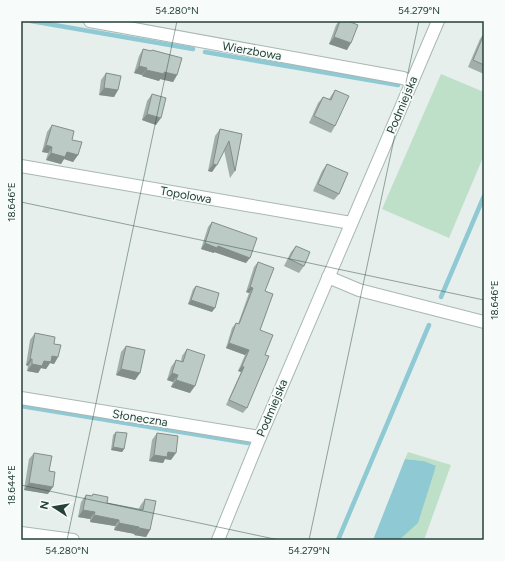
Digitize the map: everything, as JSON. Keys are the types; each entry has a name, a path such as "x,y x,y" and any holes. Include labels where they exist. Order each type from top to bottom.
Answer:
{"street":[{"name":"Wierzbowa","path":"90,21 403,78 412,82"},
{"name":"Podmiejska","path":"218,540 260,437 438,21"},
{"name":"Topolowa","path":"21,166 351,223"},
{"path":"328,277 359,290 484,322"},
{"name":"Słoneczna","path":"21,398 260,437"},
{"path":"21,533 73,540"}],"green space":[{"path":"441,74 484,92 484,155 449,238 382,209"},
{"path":"408,452 451,465 424,540 399,540 403,536 436,467 424,461 405,459"}],"water":[{"path":"405,459 424,461 436,466 418,523 399,540 373,540"}],"building":[{"path":"340,21 348,21 358,25 351,43 334,37"},
{"path":"484,34 484,65 473,60"},
{"path":"143,49 182,58 177,75 146,70 147,68 139,66"},
{"path":"106,73 121,76 118,90 104,88"},
{"path":"335,90 349,96 335,126 314,116 323,97 331,100"},
{"path":"152,94 166,98 161,118 147,114"},
{"path":"52,125 74,131 72,140 82,142 78,155 67,152 65,157 51,153 52,147 46,145"},
{"path":"220,129 242,134 235,171 229,141 217,165 213,164"},
{"path":"327,164 348,173 339,194 318,184"},
{"path":"212,222 257,238 250,258 218,246 217,248 205,243"},
{"path":"296,246 310,252 304,266 289,259"},
{"path":"258,262 274,268 265,291 273,294 260,330 273,335 265,355 269,356 247,408 229,400 244,367 242,366 249,350 229,343 236,323 239,324 253,288 250,287"},
{"path":"196,286 219,293 215,308 191,300"},
{"path":"35,333 55,337 54,344 61,345 58,357 52,356 51,362 44,361 42,366 32,364 32,359 30,359"},
{"path":"126,346 145,350 140,373 121,369"},
{"path":"187,349 205,355 195,386 176,380 178,375 172,373 176,360 183,362"},
{"path":"116,432 127,433 124,449 113,447"},
{"path":"157,433 178,436 176,453 168,452 167,457 154,455"},
{"path":"34,453 52,456 49,471 55,472 53,487 29,483"},
{"path":"93,494 108,497 107,503 143,510 145,499 156,501 150,530 119,523 119,520 94,515 95,512 83,510 86,495 92,496"}],"waterway":[{"path":"31,21 193,49"},
{"path":"205,52 398,85"},
{"path":"441,297 484,196"},
{"path":"338,540 429,325"},
{"path":"21,406 248,443"}]}
